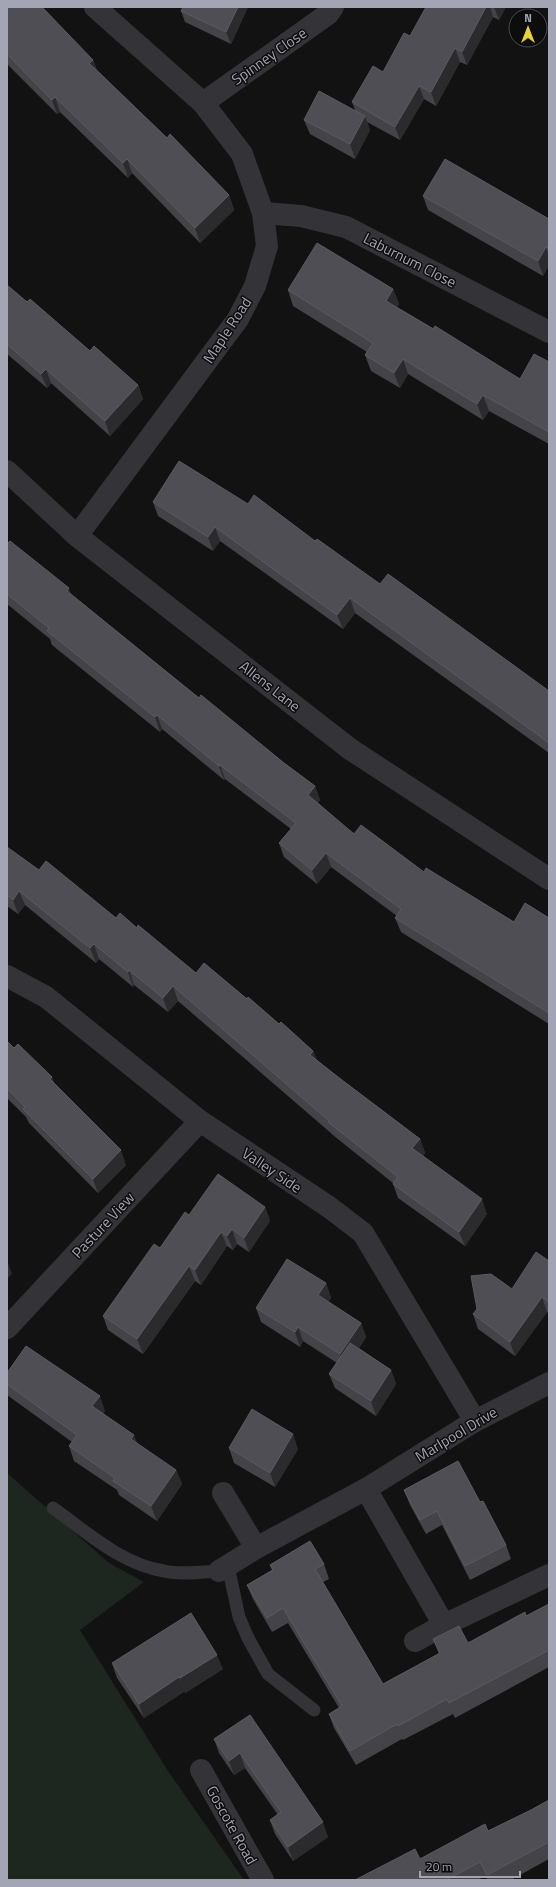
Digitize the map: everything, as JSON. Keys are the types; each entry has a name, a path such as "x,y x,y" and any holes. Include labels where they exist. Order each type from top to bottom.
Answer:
{"street":[{"name":"Maple Road","path":"77,536 238,320 255,286 267,246 263,213 242,154 202,103 95,7"},
{"name":"Spinney Close","path":"202,103 328,14 334,7"},
{"name":"Laburnum Close","path":"263,213 301,216 346,227 549,332"},
{"name":"Allens Lane","path":"7,470 77,536 350,749 549,879"},
{"name":"Valley Side","path":"7,976 46,997 200,1121 329,1207 363,1233 475,1421"},
{"name":"Pasture View","path":"7,1328 200,1121"},
{"name":"Marlpool Drive","path":"224,1568 256,1548 366,1489 475,1421 549,1383"},
{"path":"366,1489 444,1625"},
{"path":"223,1493 256,1548"},
{"path":"415,1641 444,1625 549,1575"},
{"name":"Goscote Road","path":"201,1770 263,1880"}],"lane":[{"path":"53,1508 121,1557 141,1566 166,1572 224,1568 239,1617 248,1638 268,1674 314,1710"}],"shaded area":[{"path":"7,1473 109,1563 144,1582 80,1630 168,1771 244,1880 7,1880"}],"building":[{"path":"7,7 42,7 93,60 89,63 167,138 170,134 229,195 195,228 127,159 123,163 55,97 52,100 7,54"},
{"path":"183,7 238,7 226,32 181,11"},
{"path":"426,7 486,7 462,52 455,48 431,92 419,86 395,127 352,102 373,66 383,72 404,33 410,36"},
{"path":"319,91 365,116 350,144 304,120"},
{"path":"445,159 549,219 549,248 546,247 538,261 423,196"},
{"path":"317,243 393,289 386,301 433,329 435,326 520,379 534,354 549,362 549,432 483,395 477,404 403,359 394,373 365,355 373,343 288,290"},
{"path":"7,285 27,302 30,299 90,351 94,346 138,385 105,421 46,369 41,374 7,344"},
{"path":"179,461 248,504 254,495 315,541 317,539 380,584 388,574 549,691 549,743 350,598 337,615 215,527 208,537 153,502"},
{"path":"10,541 69,588 67,591 199,698 201,695 284,763 315,786 308,795 354,834 361,825 424,872 426,868 514,922 525,903 549,918 549,1013 395,918 401,909 326,853 312,870 279,843 296,823 220,765 219,766 157,715 155,717 47,631 49,628 7,594 7,544"},
{"path":"7,847 39,870 46,861 116,918 120,913 137,928 138,925 196,973 204,963 247,999 248,997 279,1024 281,1022 313,1051 310,1055 420,1139 412,1148 482,1199 459,1232 393,1184 398,1177 328,1122 329,1121 173,986 163,998 94,944 90,948 19,891 13,900 7,895"},
{"path":"7,1041 14,1048 18,1044 52,1077 50,1079 121,1150 93,1179 23,1109 25,1107 7,1088"},
{"path":"218,1174 265,1207 244,1238 232,1229 227,1236 221,1232 195,1270 189,1266 137,1339 103,1316 154,1244 160,1248 185,1212 189,1215"},
{"path":"536,1252 549,1261 549,1302 542,1297 510,1342 473,1314 477,1309 471,1276 491,1274 512,1289"},
{"path":"287,1259 326,1283 318,1295 361,1323 340,1354 298,1327 295,1332 256,1308"},
{"path":"350,1343 391,1370 371,1401 329,1374"},
{"path":"26,1346 100,1396 92,1406 134,1435 131,1439 176,1470 151,1506 113,1481 115,1478 69,1446 77,1435 7,1384 7,1373"},
{"path":"252,1409 293,1434 270,1473 229,1448"},
{"path":"458,1461 480,1502 483,1501 506,1545 465,1566 437,1511 420,1520 404,1490"},
{"path":"310,1541 324,1564 315,1569 383,1684 440,1653 433,1639 459,1626 468,1643 525,1612 526,1616 549,1604 549,1650 449,1703 447,1699 398,1726 397,1724 350,1751 329,1714 342,1706 283,1608 267,1618 247,1585 273,1570 270,1565"},
{"path":"191,1613 217,1655 180,1678 179,1677 139,1704 112,1663"},
{"path":"250,1715 323,1822 288,1847 270,1820 281,1812 240,1753 229,1761 214,1739"},
{"path":"549,1800 549,1842 487,1875 480,1862 446,1880 355,1880 415,1849 420,1859 485,1824 488,1831"}]}
